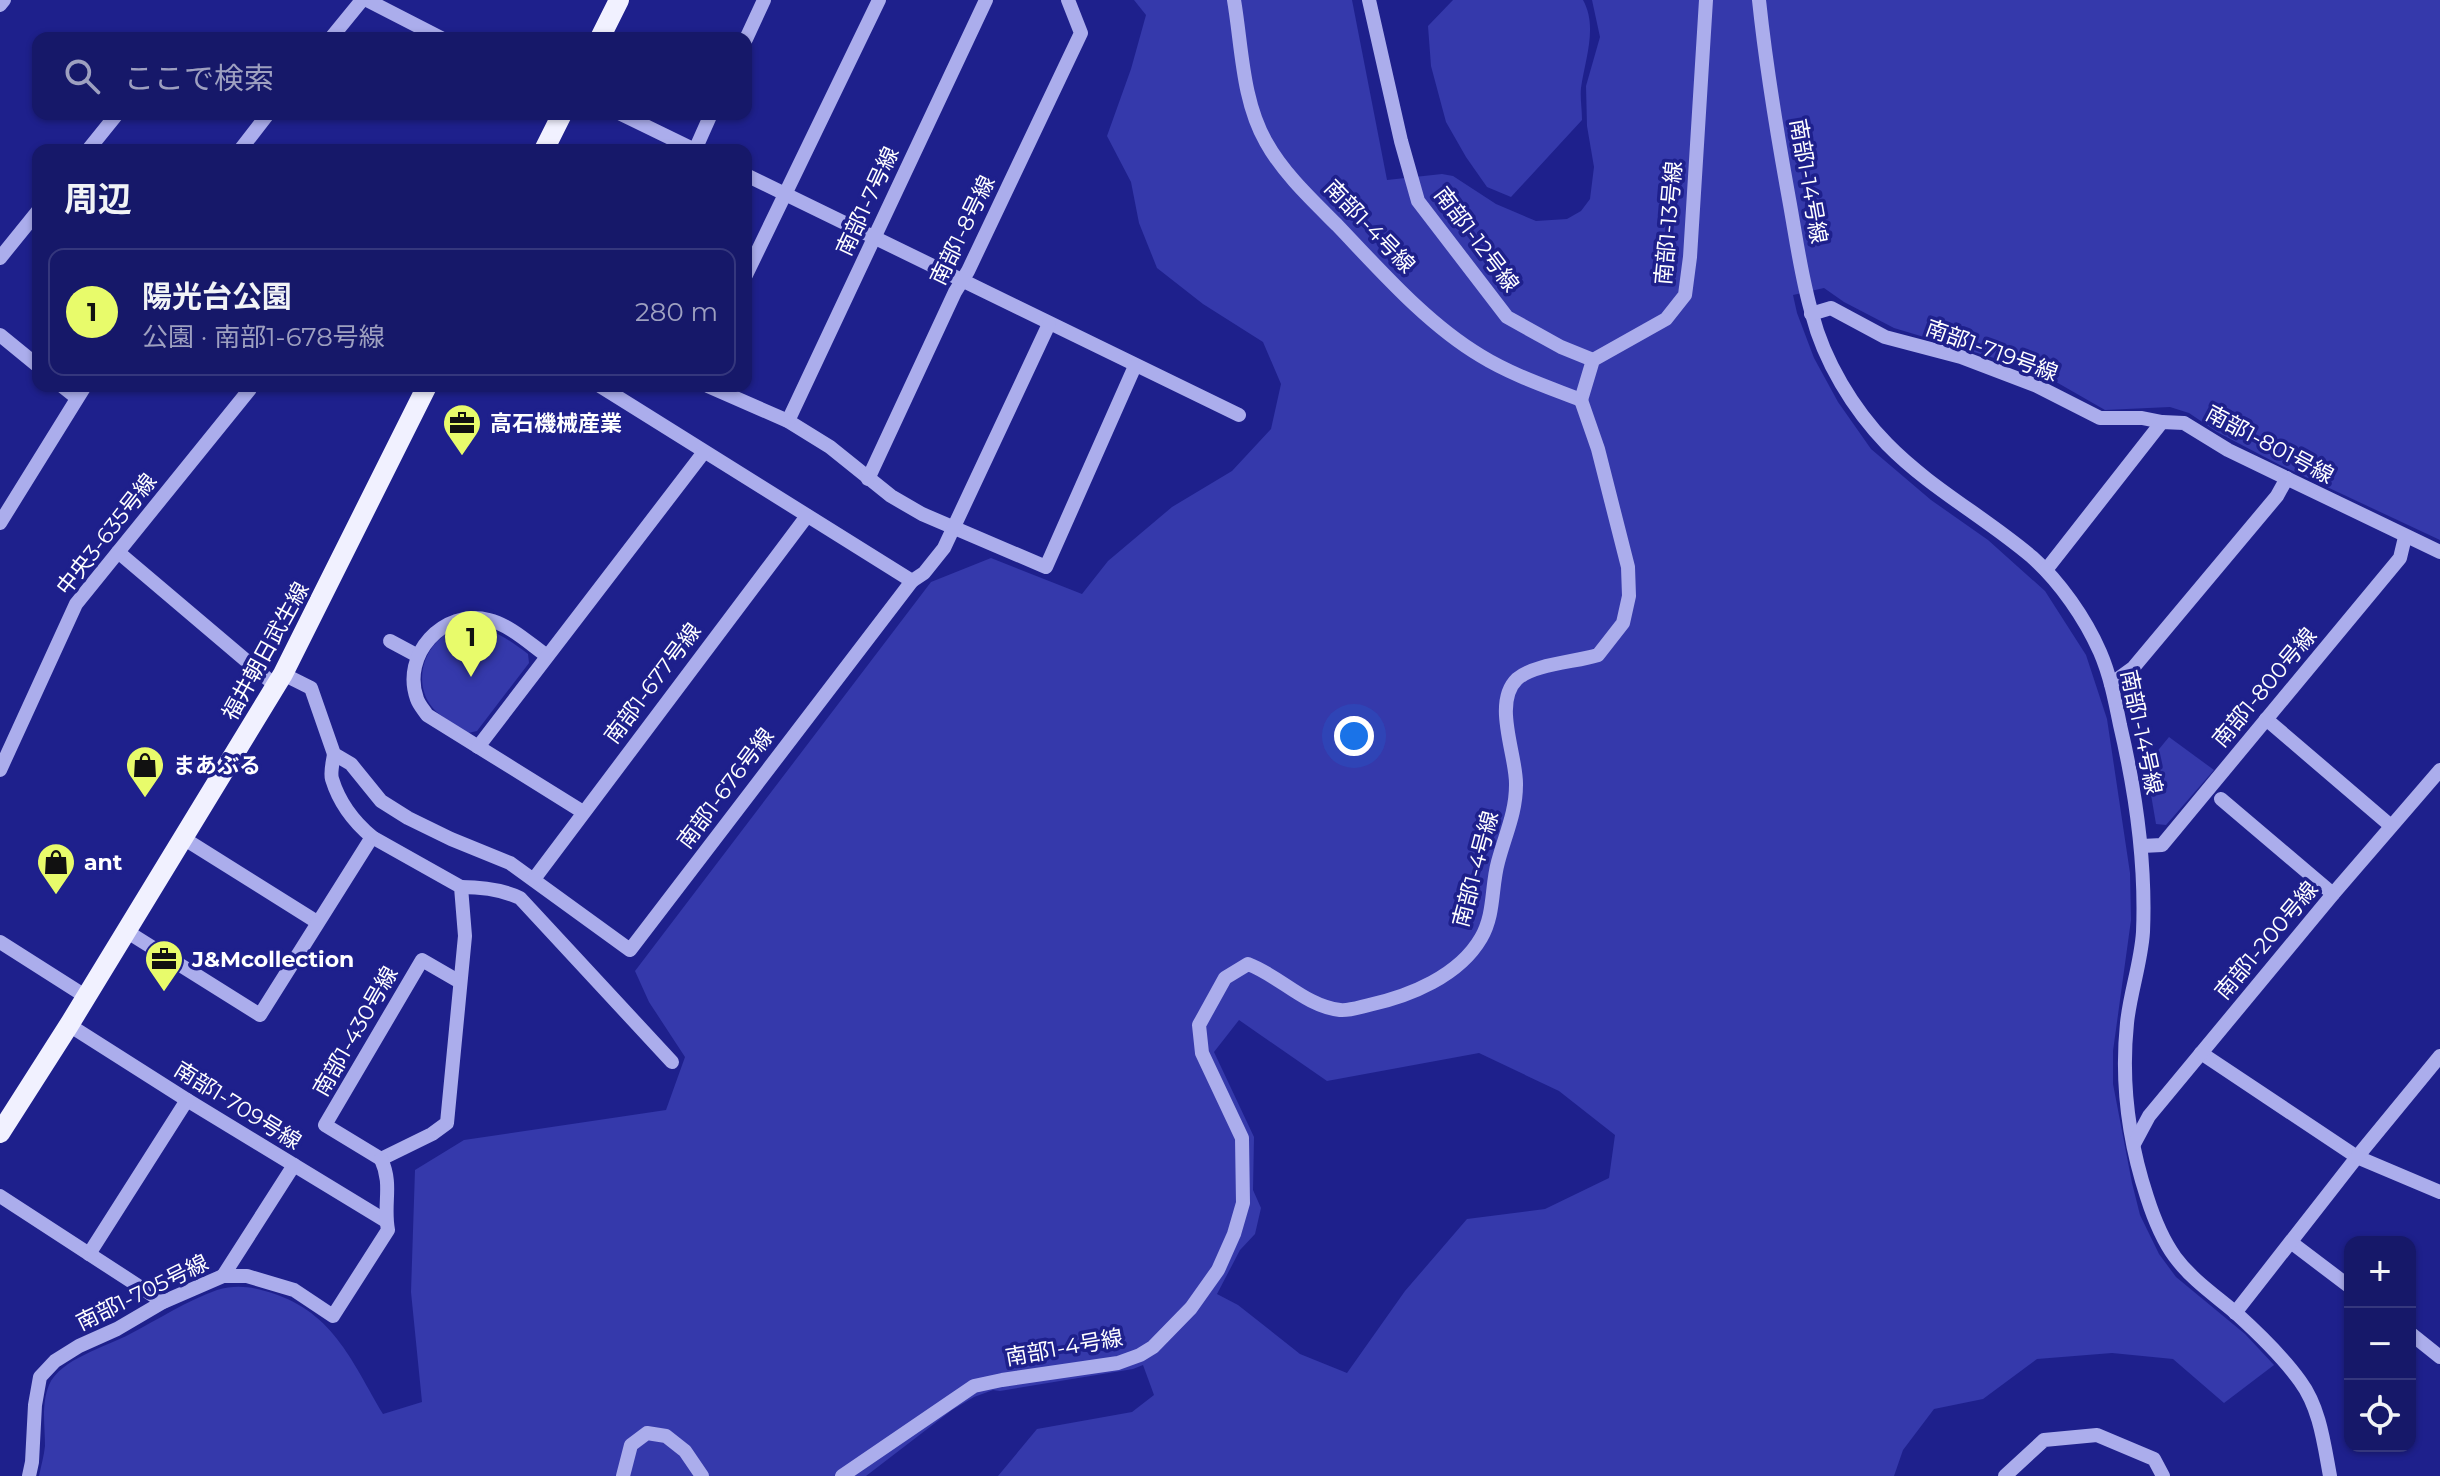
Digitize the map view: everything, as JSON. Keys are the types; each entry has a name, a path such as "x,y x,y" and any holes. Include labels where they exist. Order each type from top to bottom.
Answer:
{"main road":[{"path":"603,32 619,0"},
{"path":"547,144 559,120"},
{"name":"福井朝日武生線","path":"0,1133 280,680 424,392"}],"street":[{"path":"336,32 365,0 429,32"},
{"path":"749,32 764,0"},
{"path":"752,262 879,0"},
{"name":"南部1-7号線","path":"788,421 986,0"},
{"name":"南部1-8号線","path":"868,479 1081,33 1068,0"},
{"name":"南部1-4号線","path":"842,1476 974,1386 1118,1363 1153,1347 1191,1308 1218,1270 1234,1234 1243,1203 1242,1138 1202,1053 1199,1025 1225,978 1248,964 1264,970 1317,1005 1343,1011 1388,1000 1430,984 1467,959 1482,937 1493,907 1496,867 1513,818 1516,782 1506,717 1509,691 1517,679 1535,669 1598,655 1623,623 1629,596 1628,567 1581,400 1495,364 1451,336 1388,278 1288,172 1265,142 1248,95 1234,0"},
{"name":"南部1-12号線","path":"1369,0 1418,201 1507,317 1561,347 1593,360"},
{"name":"南部1-13号線","path":"1593,360 1666,319 1685,295 1706,0"},
{"name":"南部1-14号線","path":"1759,0 1778,140 1811,314 1828,358 1848,394 1886,443 1914,470 2046,570 2077,611 2099,651 2111,684 2125,745 2142,846 2142,937 2127,1021 2124,1071 2126,1102 2145,1191 2158,1230 2187,1272 2284,1361 2308,1393 2320,1427 2329,1476"},
{"path":"93,144 112,120"},
{"path":"245,144 263,120"},
{"path":"633,120 683,144"},
{"path":"698,144 708,120"},
{"path":"752,178 1239,415"},
{"path":"0,258 32,218"},
{"name":"南部1-719号線","path":"1811,314 1831,308 1885,337 1961,357 2037,386 2100,418 2142,418 2162,422"},
{"path":"609,392 912,581 924,573 944,548 1049,324"},
{"path":"0,335 32,361"},
{"path":"1581,400 1593,360"},
{"path":"722,392 788,421 830,447 891,496 922,514 1046,567 1135,366"},
{"path":"0,523 81,392"},
{"name":"中央3-635号線","path":"0,770 76,604 248,392"},
{"path":"2046,570 2162,422"},
{"name":"南部1-801号線","path":"2162,422 2184,423 2228,450 2440,552"},
{"path":"478,747 704,452"},
{"path":"2111,684 2133,668 2277,496 2287,478"},
{"name":"南部1-677号線","path":"534,879 807,516"},
{"name":"南部1-800号線","path":"2142,846 2162,845 2400,558 2405,537"},
{"name":"南部1-676号線","path":"118,552 280,680 311,688 334,754 351,764 381,801 451,839 510,863 630,950 912,581"},
{"path":"547,656 489,620 468,618 449,622 424,643 418,656 414,667 417,701 427,715 583,812"},
{"path":"390,641 418,656"},
{"path":"2266,719 2391,826"},
{"path":"334,754 331,777 346,809 361,828 461,887 508,892 520,898 672,1062"},
{"name":"南部1-200号線","path":"2134,1144 2149,1116 2440,770"},
{"path":"2221,799 2333,894"},
{"path":"126,931 260,1015 372,837"},
{"path":"183,838 317,922"},
{"path":"381,1159 432,1134 447,1123 465,936 461,887"},
{"path":"0,942 85,996"},
{"name":"南部1-430号線","path":"381,1159 325,1125 422,960 460,982"},
{"name":"南部1-709号線","path":"69,1025 386,1221"},
{"path":"2201,1053 2357,1157 2440,1192"},
{"path":"2235,1313 2440,1056"},
{"path":"89,1254 187,1100"},
{"name":"南部1-705号線","path":"29,1476 40,1377 55,1361 79,1346 117,1329 163,1302 223,1276 247,1276 294,1290 333,1316 388,1230 388,1174 381,1159"},
{"path":"223,1276 294,1165"},
{"path":"0,1196 163,1302"},
{"path":"2292,1243 2344,1282"},
{"path":"2416,1338 2440,1357"},
{"path":"623,1476 631,1445 647,1433 666,1436 685,1451 702,1476"},
{"path":"2005,1476 2044,1440 2097,1435 2154,1459 2162,1476"}],"shaded area":[{"path":"1134,0 1352,0 1387,180 1442,174 1453,176 1496,204 1536,221 1567,219 1581,211 1590,199 1594,167 1587,126 1586,86 1600,37 1592,0 2440,0 2440,540 2280,465 2217,432 2189,413 2170,407 2105,410 2037,371 1894,328 1824,288 1793,295 1814,358 1838,402 1871,449 1931,500 1988,540 2045,591 2086,655 2107,719 2130,873 2131,920 2113,1051 2113,1084 2140,1215 2159,1254 2176,1277 2245,1334 2274,1365 2224,1403 2173,1359 2112,1353 2037,1359 1983,1399 1934,1409 1903,1450 1894,1476 998,1476 1037,1429 1132,1412 1154,1395 1143,1365 993,1390 974,1397 952,1410 866,1476 39,1476 45,1446 45,1400 55,1376 73,1361 194,1299 223,1288 259,1289 288,1299 307,1310 337,1339 383,1414 422,1402 411,1292 415,1170 464,1140 666,1110 685,1057 649,1002 635,971 931,582 991,558 1082,594 1108,561 1172,507 1232,471 1271,429 1281,384 1263,342 1203,304 1157,268 1139,223 1131,182 1107,136 1146,15","holes":["1239,1020 1327,1081 1479,1053 1559,1091 1615,1135 1609,1178 1545,1209 1467,1219 1405,1291 1347,1373 1300,1354 1238,1305 1217,1294 1240,1250 1255,1234 1261,1208 1253,1190 1254,1137 1214,1052"]},
{"path":"1453,0 1583,0 1587,10 1590,32 1581,88 1582,120 1511,197 1487,187 1446,122 1431,66 1428,26"},
{"path":"470,628 487,630 508,640 528,654 529,663 477,731 468,733 432,707 423,690 422,680 425,661 434,645 448,633"},
{"path":"2169,737 2214,770 2166,825 2156,824 2146,765"}],"place":[{"name":"高石機械産業","path":"462,457"},
{"name":"陽光台公園","path":"471,677"},
{"name":"まあぶる","path":"145,799"},
{"name":"ant","path":"56,896"},
{"name":"J&Mcollection","path":"164,993"}]}
